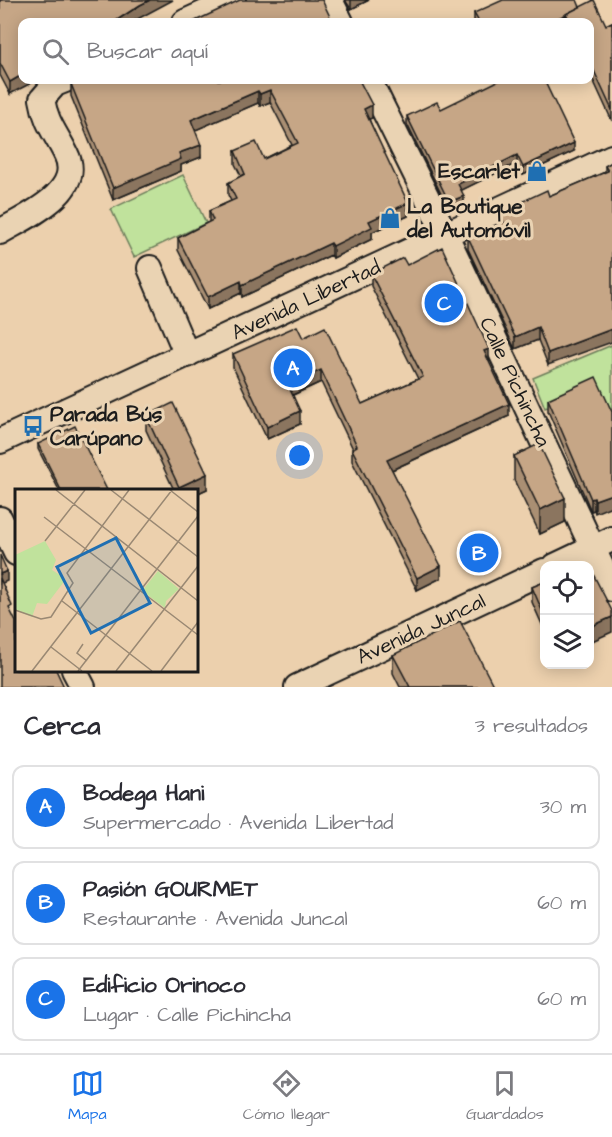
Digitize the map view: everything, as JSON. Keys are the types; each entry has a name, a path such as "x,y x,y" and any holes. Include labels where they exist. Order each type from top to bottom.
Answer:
{"street":[{"path":"194,18 233,0"},
{"path":"330,0 339,18"},
{"path":"0,232 59,196 69,178 68,157 45,119 42,99 55,84"},
{"name":"Calle Pichincha","path":"371,84 603,543 612,589"},
{"name":"Avenida Libertad","path":"0,441 612,157"},
{"path":"150,268 187,355"},
{"path":"0,519 15,551"},
{"path":"565,561 603,543"},
{"name":"Avenida Juncal","path":"297,687 540,573"},
{"path":"75,672 82,687"}],"green space":[{"path":"183,175 206,223 134,257 111,209"},
{"path":"612,345 612,421 574,396 545,408 533,378"}],"building":[{"path":"0,0 150,0 120,18 18,18 18,77 10,82 0,63"},
{"path":"240,0 322,0 331,18 202,18"},
{"path":"503,0 577,0 580,7 558,18 477,18 474,13"},
{"path":"594,0 606,25 612,22 612,110 594,71 594,18 568,18 566,14"},
{"path":"71,84 361,84 372,105 364,109 408,203 369,221 372,227 333,246 331,243 242,285 241,281 208,297 178,238 213,220 209,211 236,199 228,183 245,174 235,151 256,142 264,159 298,143 270,90 260,94 258,91 191,120 201,145 179,153 181,159 113,188"},
{"path":"492,84 546,84 574,143 523,167 517,155 458,184 464,196 449,202 407,116 437,102 441,109"},
{"path":"612,162 612,329 548,353 538,327 515,337 468,237 504,222 500,212 547,190 549,196 608,171 605,166"},
{"path":"442,247 489,349 484,351 509,404 387,460 441,566 417,578 352,449 357,446 321,370 288,385 300,411 267,427 233,354 297,326 303,338 325,327 362,404 423,377 371,274 403,258 407,265"},
{"path":"596,377 612,412 612,494 595,500 591,499 548,399"},
{"path":"173,403 207,474 179,487 146,416"},
{"path":"75,426 106,489 60,489 38,444"},
{"path":"539,444 565,498 540,510 514,456"},
{"path":"0,555 7,571 0,574"},
{"path":"594,576 612,611 612,617 594,625"},
{"path":"0,578 12,606 9,608 15,620 15,672 57,672 64,687 0,687"},
{"path":"540,584 540,606 532,587"},
{"path":"460,621 494,687 410,687 393,655"}],"place":[{"name":"Escarlet","path":"537,171"},
{"name":"La Boutique del Automóvil","path":"390,218"},
{"name":"Edificio Orinoco","path":"444,303"},
{"name":"Bodega Hani","path":"293,368"},
{"name":"Parada Bús Carúpano","path":"33,426"},
{"name":"Pasión GOURMET","path":"479,553"}]}
